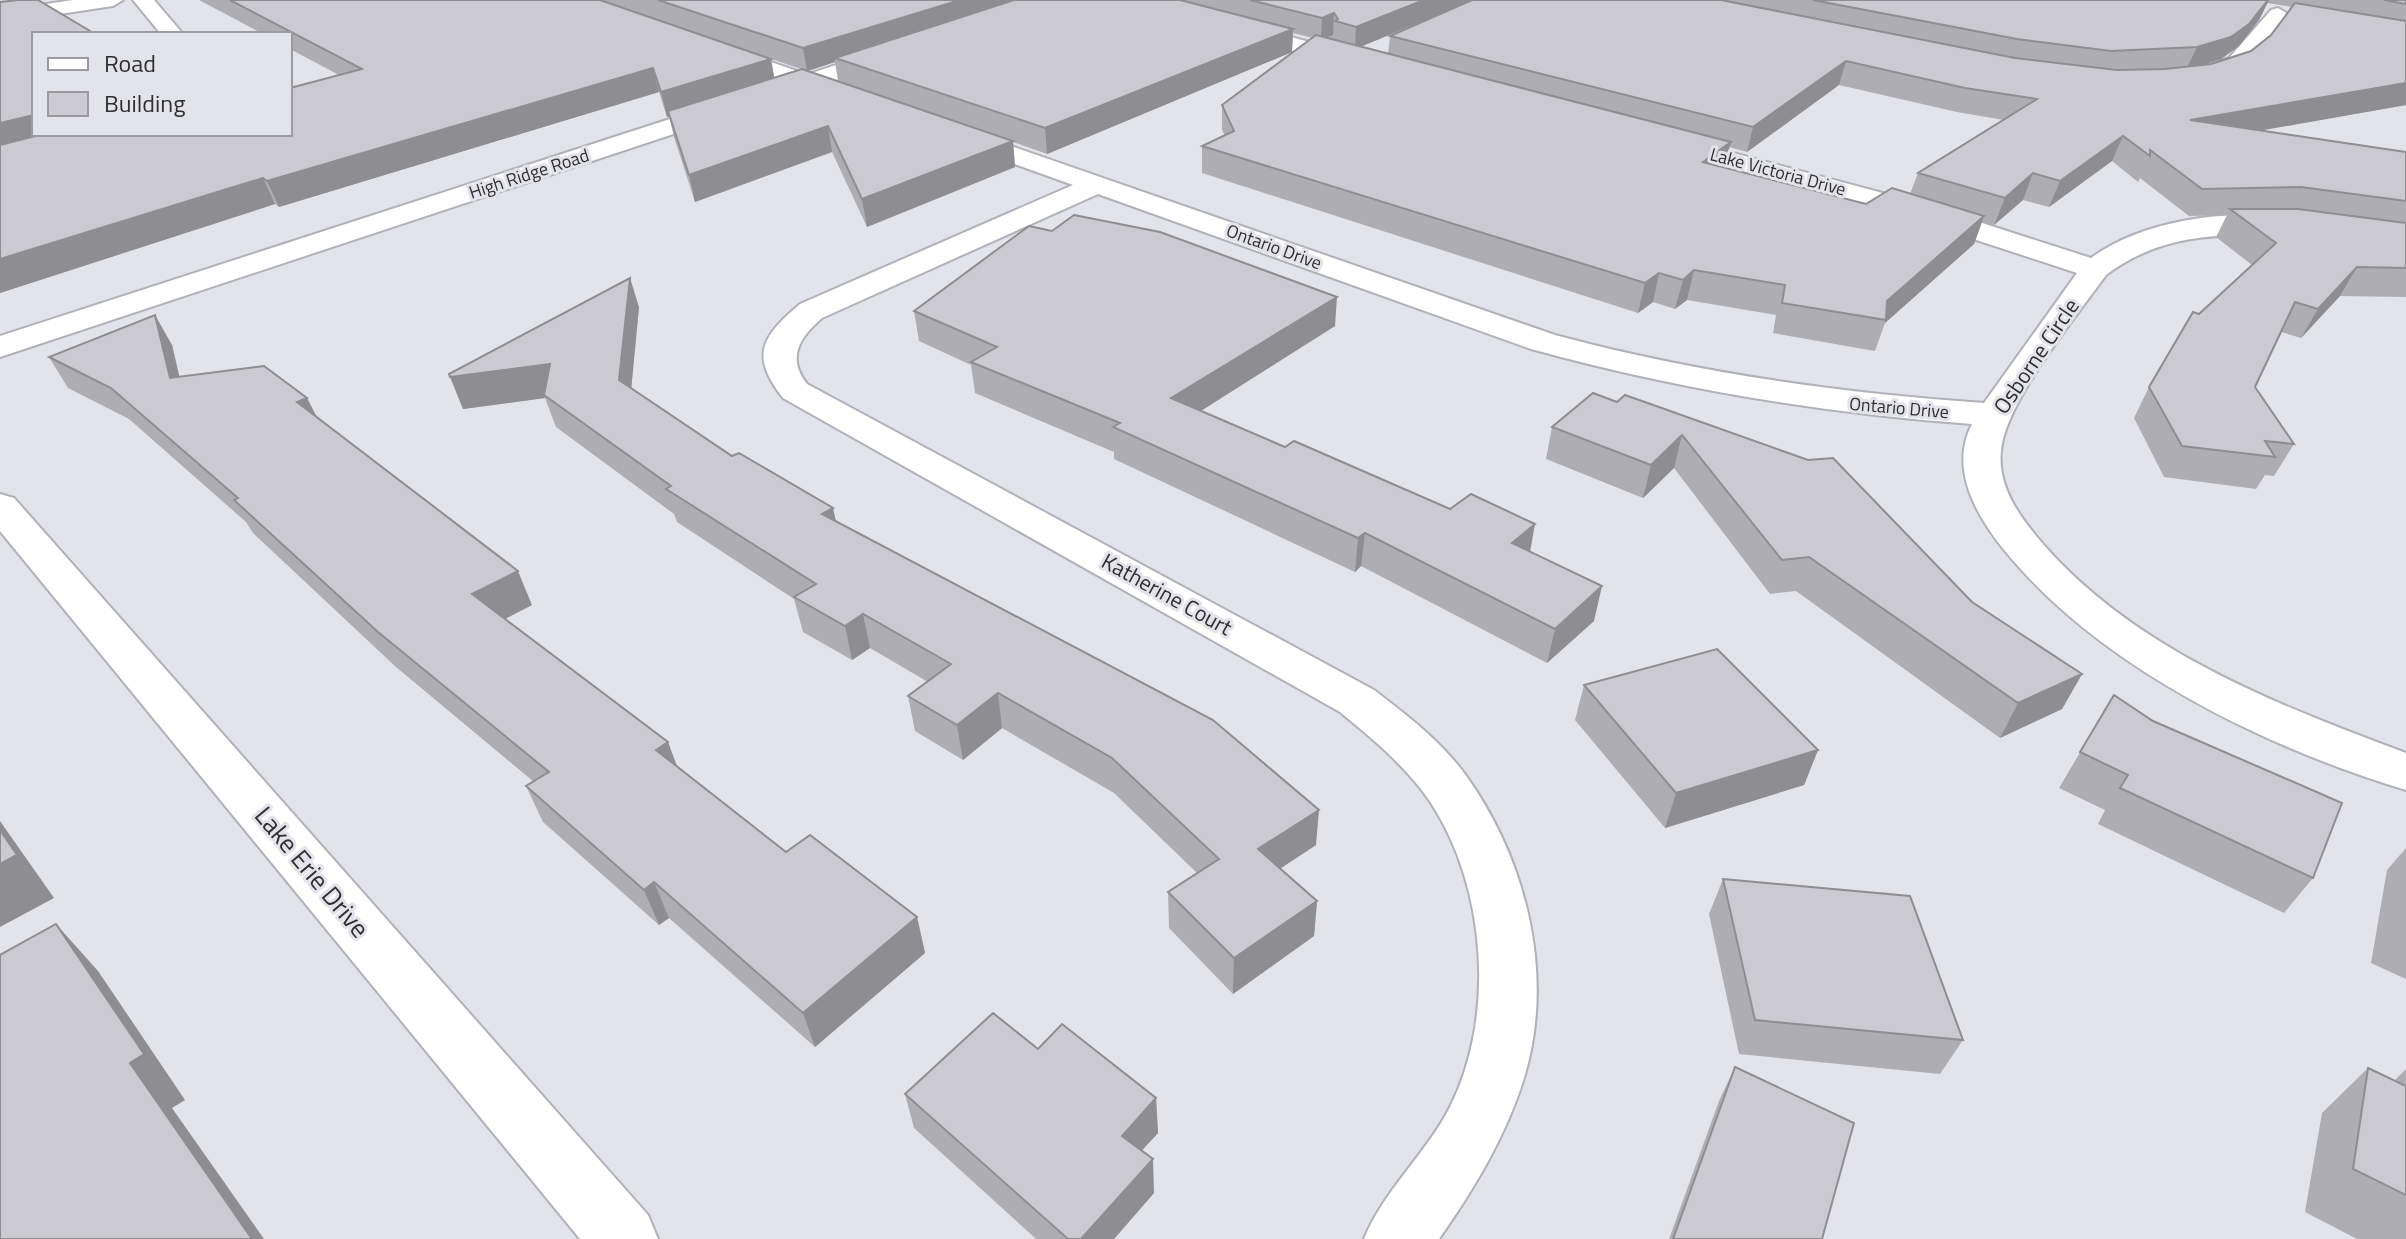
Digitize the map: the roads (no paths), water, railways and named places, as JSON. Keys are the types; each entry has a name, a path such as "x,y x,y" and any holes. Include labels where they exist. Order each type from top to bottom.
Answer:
{"street":[{"path":"0,17 113,0"},
{"path":"143,0 170,32"},
{"path":"1133,0 1354,61 1382,59"},
{"path":"2250,9 2305,19"},
{"path":"2171,79 2215,72 2237,63 2278,14"},
{"path":"690,41 873,105"},
{"name":"High Ridge Road","path":"0,347 927,43"},
{"name":"Ontario Drive","path":"938,128 1543,342 1603,359 1701,383 1806,400 1994,415"},
{"name":"Lake Victoria Drive","path":"1643,136 1896,205 2095,269"},
{"name":"Katherine Court","path":"1097,185 811,311 793,326 781,342 777,359 781,376 795,391 1357,701 1392,727 1449,791 1490,870 1508,961 1507,1011 1497,1062 1479,1114 1452,1166 1398,1239"},
{"name":"Osborne Circle","path":"2317,230 2231,226 2177,231 2117,250 2095,269 1994,415 1981,452 1990,495 2021,545 2077,601 2157,658 2207,687 2320,740 2406,772"},
{"name":"Lake Erie Drive","path":"0,506 624,1239"}]}
